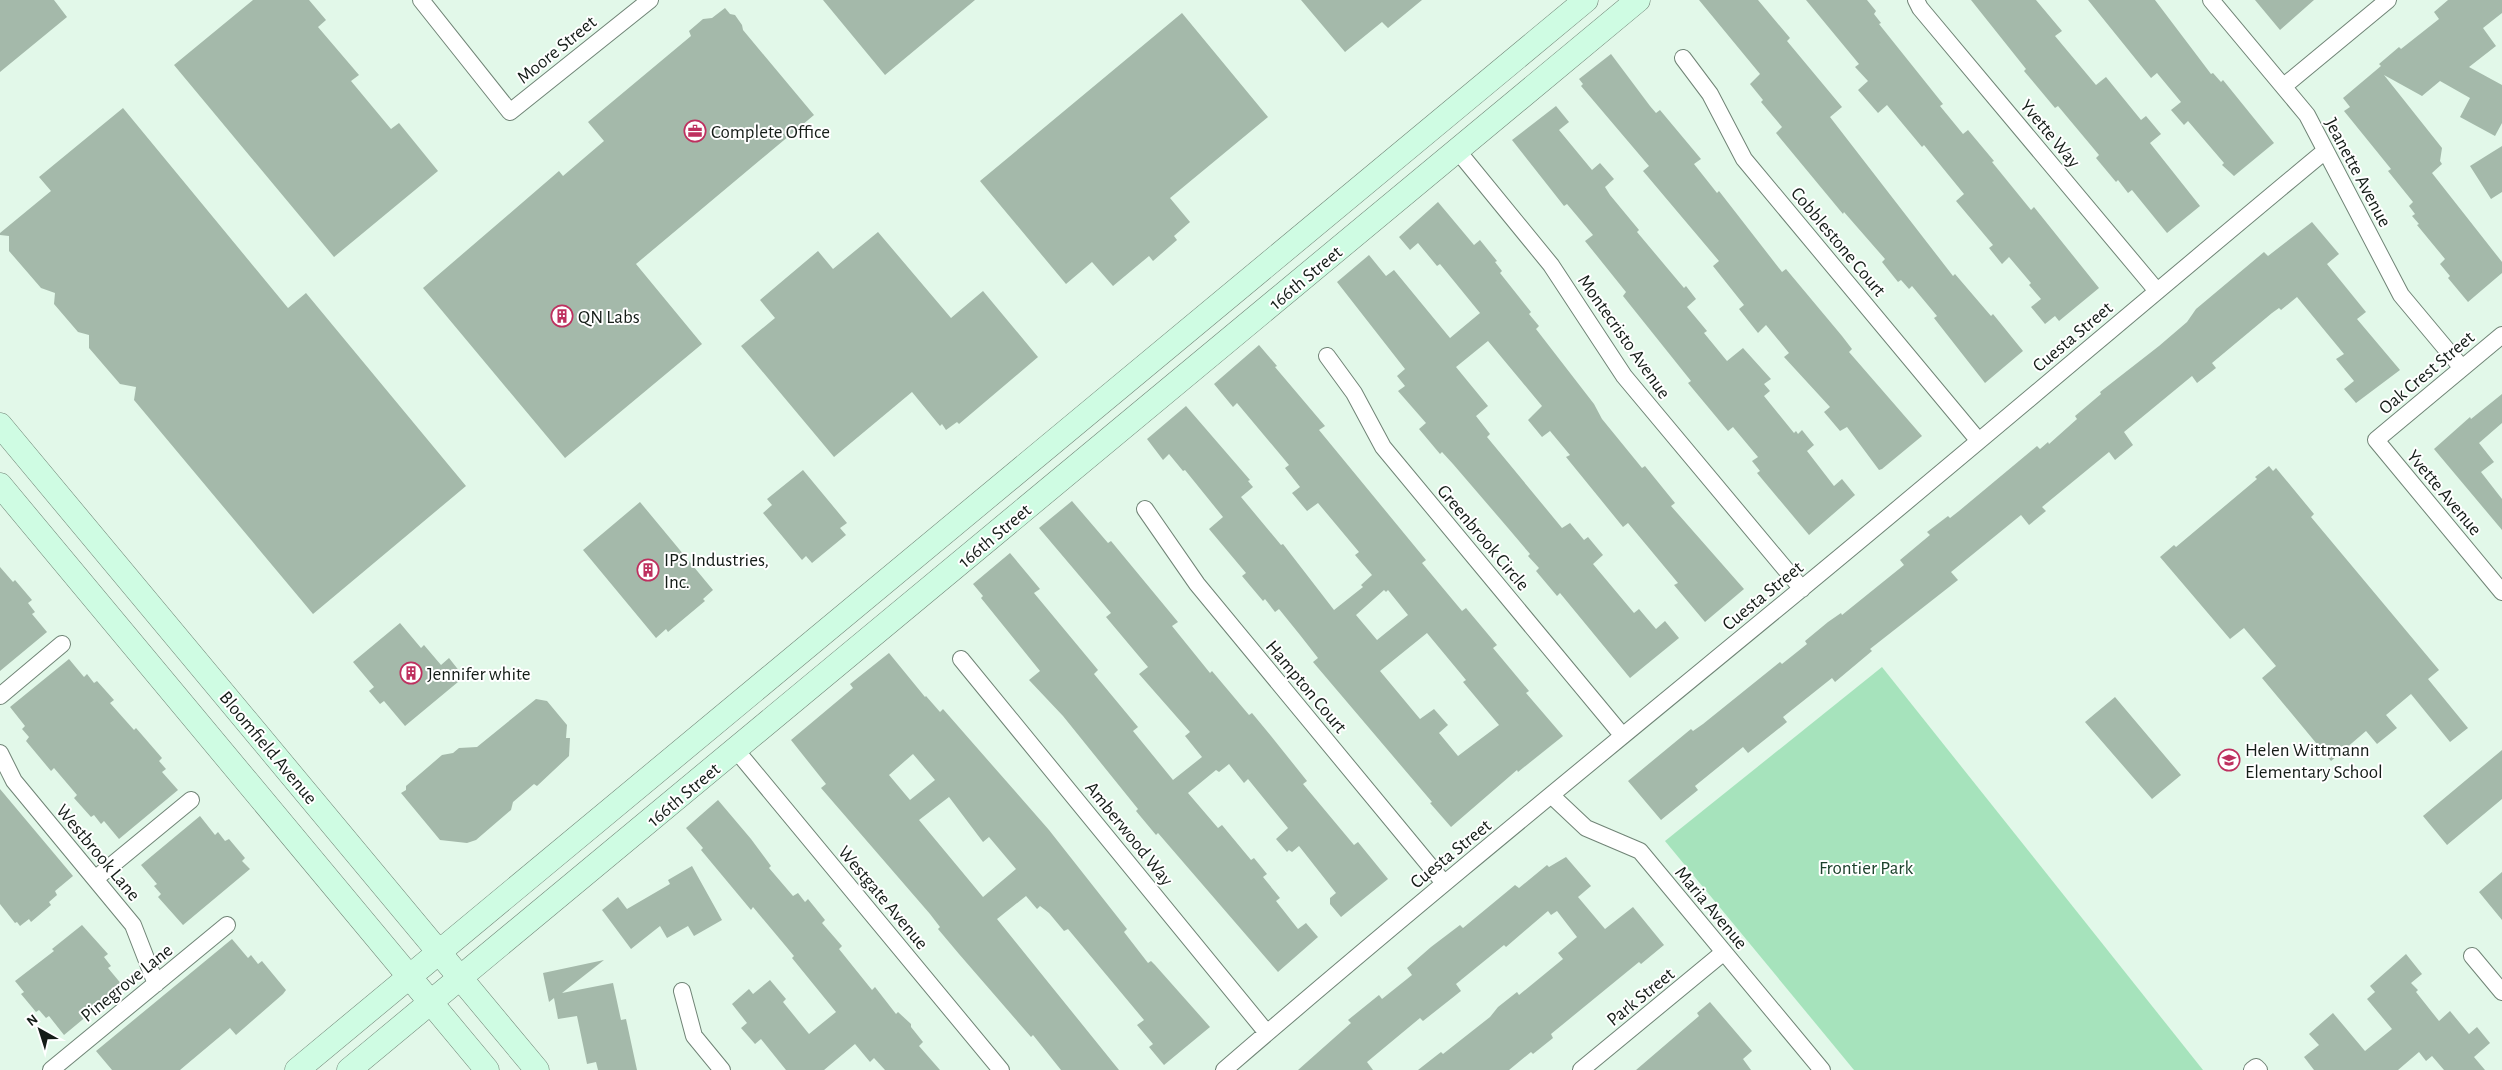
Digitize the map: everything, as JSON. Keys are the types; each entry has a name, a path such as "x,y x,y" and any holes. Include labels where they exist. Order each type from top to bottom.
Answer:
{"street":[{"name":"Moore Street","path":"421,0 510,112 650,0"},
{"name":"166th Street","path":"297,1070 1586,0"},
{"name":"166th Street","path":"349,1070 1638,0"},
{"name":"Yvette Way","path":"1916,0 1920,8 2157,291"},
{"name":"Jeanette Avenue","path":"2211,0 2284,86 2306,115 2401,295 2462,368"},
{"path":"2284,86 2388,0"},
{"name":"Cobblestone Court","path":"1683,58 1710,94 1744,159 1978,440"},
{"path":"1436,125 1457,150"},
{"name":"Montecristo Avenue","path":"1457,150 1552,265 1624,376 1802,589"},
{"name":"Cuesta Street","path":"1224,1070 1444,883 1802,589 2325,151"},
{"name":"Oak Crest Street","path":"2376,440 2502,335"},
{"name":"Greenbrook Circle","path":"1327,356 1354,393 1383,447 1622,735"},
{"name":"Bloomfield Avenue","path":"0,424 537,1070"},
{"name":"Yvette Avenue","path":"2376,440 2502,592"},
{"name":"Bloomfield Avenue","path":"0,485 487,1070"},
{"name":"Hampton Court","path":"1145,509 1197,584 1444,883"},
{"path":"0,696 62,644"},
{"name":"Amberwood Way","path":"961,659 1267,1033"},
{"path":"715,724 736,750"},
{"name":"Westgate Avenue","path":"736,750 1001,1070"},
{"name":"Westbrook Lane","path":"0,753 14,781 133,925 156,984"},
{"name":"Maria Avenue","path":"1552,796 1586,828 1640,851 1822,1070"},
{"path":"95,879 191,800"},
{"name":"Pinegrove Lane","path":"50,1070 227,924"},
{"name":"Park Street","path":"1581,1070 1724,952"},
{"path":"2472,956 2502,992"},
{"path":"682,990 694,1036 722,1070"}],"green space":[{"name":"Frontier Park","path":"1882,667 2203,1070 1854,1070 1665,841"}],"building":[{"path":"0,0 54,0 67,17 0,72"},
{"path":"253,0 309,0 326,20 318,27 359,75 351,81 391,129 399,123 438,171 334,257 174,65"},
{"path":"823,0 975,0 885,75"},
{"path":"1301,0 1422,0 1388,28 1382,22 1345,52"},
{"path":"1699,0 1758,0 1790,38 1787,41 1842,107 1830,117 1953,276 1955,274 1991,316 1993,314 2023,351 1985,383 1934,318 1937,316 1912,286 1909,289 1901,280 1898,282 1882,262 1885,259 1844,212 1843,214 1776,133 1782,127 1761,102 1763,100 1750,84 1760,74"},
{"path":"1806,0 1867,0 1876,11 1874,14 1881,23 1879,24 1943,104 1940,106 1963,134 1968,130 2031,210 2034,207 2099,288 2059,321 2055,316 2045,324 2031,307 2041,299 2029,285 2031,283 2009,257 2002,264 1989,248 1993,245 1956,201 1964,194 1924,145 1922,147 1887,105 1878,113 1858,90 1868,81 1855,67 1859,64"},
{"path":"1971,0 2036,0 2062,31 2055,36 2096,85 2106,77 2141,120 2146,116 2161,134 2150,143 2200,206 2167,233 2132,190 2128,193 2118,180 2116,182 2096,158 2099,155 2058,106 2055,108 2024,71 2026,69"},
{"path":"2088,0 2155,0 2211,74 2213,73 2221,82 2223,80 2274,143 2234,176 2222,165 2224,163 2188,121 2184,125 2171,110 2181,102 2157,73 2151,78"},
{"path":"2255,0 2314,0 2280,30"},
{"path":"2448,0 2502,0 2502,13 2483,28 2496,46 2469,67 2502,85 2502,123 2495,136 2460,117 2470,98 2440,81 2422,96 2384,75 2442,148 2440,161 2442,164 2432,173 2502,262 2502,273 2468,302 2448,278 2450,276 2440,264 2445,259 2417,225 2419,224 2412,216 2415,214 2409,206 2413,202 2388,171 2391,169 2344,111 2350,107 2343,98 2381,66 2379,64 2399,47 2401,49 2439,19 2434,12"},
{"path":"725,8 730,14 735,15 743,30 814,115 636,264 702,344 565,458 423,288 559,171 563,176 604,141 588,122 691,36 689,31 703,19 712,18"},
{"path":"1182,13 1268,117 1170,198 1190,222 1174,236 1177,240 1153,261 1149,256 1113,286 1092,262 1066,284 980,181"},
{"path":"1611,54 1656,113 1660,110 1701,159 1694,164 1717,193 1719,191 1782,272 1786,269 1852,349 1849,352 1922,436 1882,469 1879,470 1847,427 1840,431 1824,412 1830,407 1784,357 1789,353 1766,325 1758,333 1739,309 1744,305 1713,266 1719,261 1643,171 1649,166 1581,86 1583,84 1579,79"},
{"path":"1556,106 1569,122 1559,130 1592,170 1600,163 1614,179 1605,187 1610,195 1639,230 1637,232 1684,288 1686,286 1696,299 1687,307 1707,331 1704,333 1727,361 1743,348 1771,379 1764,384 1770,391 1764,396 1794,433 1796,431 1798,434 1802,430 1814,445 1807,451 1834,486 1842,479 1855,495 1809,535 1757,473 1760,471 1752,461 1758,457 1733,427 1728,431 1688,383 1691,381 1623,296 1626,292 1585,241 1593,235 1567,204 1564,206 1512,140"},
{"path":"123,108 288,308 306,293 466,486 313,614 134,400 136,387 120,384 89,348 89,335 78,332 54,304 55,293 41,288 9,251 9,236 0,235 0,233 51,191 39,177"},
{"path":"2502,146 2502,192 2491,199 2470,166"},
{"path":"1438,202 1474,245 1480,240 1497,261 1495,262 1502,271 1500,273 1531,312 1529,314 1539,326 1536,329 1594,404 1602,419 1642,468 1645,466 1675,503 1671,506 1744,589 1705,622 1674,585 1678,583 1628,523 1623,527 1566,457 1570,455 1550,431 1542,437 1528,420 1542,406 1488,341 1456,367 1488,406 1476,416 1490,434 1487,437 1562,528 1570,523 1584,540 1588,537 1603,555 1593,564 1634,613 1639,609 1656,629 1665,621 1679,638 1630,678 1560,593 1557,596 1536,571 1539,568 1528,556 1530,554 1508,528 1453,464 1442,452 1440,454 1419,429 1426,423 1398,391 1405,386 1397,376 1405,369 1337,282 1369,255 1386,276 1394,270 1450,338 1480,313 1440,264 1437,266 1418,243 1410,250 1399,237"},
{"path":"2312,222 2339,254 2327,264 2366,312 2357,319 2400,370 2356,403 2344,389 2354,381 2336,359 2344,354 2297,297 2281,310 2279,308 2272,313 2212,363 2216,368 2197,383 2192,376 2124,432 2133,445 2115,460 2109,452 2042,507 2046,511 2029,525 2021,515 1951,572 1958,580 1870,649 1872,651 1835,682 1832,678 1783,717 1787,722 1748,753 1743,747 1695,786 1698,790 1661,820 1628,781 1691,729 1693,731 1703,724 1780,662 1782,664 1807,644 1805,641 1828,622 1841,613 1842,615 1904,565 1900,560 1930,535 1927,532 1948,516 1950,518 1959,511 2037,446 2040,449 2048,442 2049,444 2077,419 2075,416 2101,394 2100,392 2187,322 2196,309 2264,252 2268,256"},
{"path":"878,232 951,318 983,291 1038,357 959,424 957,422 946,430 942,424 940,426 912,392 834,457 741,346 775,318 760,300 818,251 833,269"},
{"path":"1259,345 1325,426 1319,430 1426,560 1422,563 1462,611 1466,608 1497,645 1493,648 1529,691 1526,693 1563,736 1518,772 1517,770 1451,827 1313,662 1318,658 1279,609 1275,612 1242,576 1246,573 1209,529 1223,517 1185,470 1183,471 1169,454 1163,460 1147,439 1186,406 1250,480 1248,481 1253,487 1241,497 1281,545 1283,544 1334,610 1363,587 1361,585 1372,575 1355,555 1359,552 1318,503 1307,511 1292,493 1300,487 1285,468 1289,465 1237,403 1233,407 1214,384","holes":["1384,590 1386,592 1388,590 1408,615 1377,640 1356,615","1427,633 1466,680 1463,682 1499,725 1458,756 1439,733 1448,725 1434,709 1420,719 1380,671"]},
{"path":"2502,394 2502,423 2479,443 2494,462 2481,472 2502,499 2502,530 2434,449 2470,417 2471,419"},
{"name":"Helen Wittmann Elementary School","path":"2269,466 2273,471 2276,468 2314,514 2311,517 2439,670 2428,679 2468,728 2450,742 2411,694 2386,715 2397,728 2377,744 2366,731 2331,761 2262,678 2276,666 2244,628 2230,639 2160,557 2174,545 2176,547 2257,479 2255,477"},
{"path":"803,470 847,523 840,528 846,535 812,563 806,556 802,560 763,513 772,505 767,499"},
{"path":"1072,501 1108,543 1111,541 1178,622 1172,626 1210,673 1212,671 1249,715 1252,713 1307,781 1303,784 1354,845 1358,842 1388,879 1341,917 1330,904 1330,898 1336,893 1299,846 1292,852 1289,850 1287,852 1276,839 1288,828 1248,779 1244,783 1229,764 1219,772 1216,770 1188,793 1218,828 1222,825 1251,860 1254,858 1267,874 1263,877 1280,898 1276,901 1298,929 1306,923 1318,937 1278,972 1158,833 1156,835 1136,811 1138,809 1063,716 1029,680 1040,671 981,598 983,596 973,584 1010,553 1040,589 1034,593 1098,670 1094,674 1138,727 1133,731 1173,780 1202,757 1185,736 1190,732 1139,674 1148,667 1106,617 1111,613 1039,528"},
{"name":"IPS Industries, Inc.","path":"640,502 713,590 703,599 705,601 668,632 666,629 656,638 583,550"},
{"path":"0,567 13,582 15,580 32,600 28,603 35,612 32,614 47,632 0,671"},
{"name":"Jennifer white","path":"400,623 421,648 424,645 441,665 449,658 464,677 405,726 384,701 380,704 369,691 374,687 353,662"},
{"path":"889,653 925,697 940,712 943,709 1049,830 1127,929 1124,932 1148,963 1151,961 1155,965 1210,1027 1164,1065 1149,1047 1153,1044 1137,1025 1144,1020 1068,929 1064,931 1049,913 1040,906 1037,909 1026,896 997,919 1119,1070 1061,1070 1033,1035 1031,1037 959,954 938,929 940,927 930,914 821,788 826,784 791,740 853,688 850,684","holes":["913,754 935,780 910,800 889,775","949,797 983,842 989,837 1016,869 983,897 919,820"]},
{"path":"69,659 84,677 87,674 94,683 97,681 114,700 110,703 134,730 136,728 162,758 159,761 166,769 162,772 178,790 119,839 104,821 101,824 94,815 91,817 74,798 77,795 54,768 51,771 26,741 29,737 22,729 25,726 10,707"},
{"path":"2115,697 2181,775 2152,799 2085,722"},
{"path":"536,699 547,701 567,725 566,738 570,738 569,756 537,786 534,784 513,802 511,810 476,840 467,843 440,840 401,793 406,790 406,786 442,755 453,753 459,748 477,747"},
{"path":"2502,750 2502,799 2447,845 2423,816"},
{"path":"0,789 73,876 55,891 57,895 49,902 51,905 31,922 29,919 20,926 17,922 15,923 0,904"},
{"path":"718,800 751,839 771,866 769,868 793,896 798,893 805,902 808,899 825,920 822,923 842,946 839,949 872,990 875,987 896,1014 898,1012 911,1024 911,1027 923,1042 919,1046 940,1070 885,1070 874,1058 870,1062 855,1044 824,1070 786,1070 761,1039 755,1044 741,1028 747,1023 732,1004 749,989 753,994 770,980 786,999 783,1002 809,1034 836,1012 792,958 794,956 753,907 751,910 701,850 703,848 686,828"},
{"path":"200,816 215,835 218,832 225,841 229,839 245,858 242,861 250,869 183,925 158,897 161,894 154,886 157,884 141,865"},
{"path":"1566,857 1591,886 1578,897 1605,929 1633,907 1664,945 1641,964 1639,962 1551,1034 1553,1038 1533,1054 1531,1052 1509,1070 1418,1070 1441,1052 1443,1054 1490,1017 1498,1007 1517,992 1519,995 1563,959 1558,953 1577,937 1557,911 1551,915 1548,911 1506,947 1504,945 1456,984 1461,991 1423,1021 1420,1018 1367,1062 1373,1070 1298,1070 1351,1023 1348,1020 1379,995 1382,999 1412,975 1407,968 1431,947 1460,925 1463,928 1515,885 1519,888 1547,865 1549,867"},
{"path":"692,866 722,920 694,936 688,926 667,938 660,926 631,949 602,910 618,897 627,909 670,884 668,880"},
{"path":"2502,872 2502,920 2479,892"},
{"path":"82,925 108,954 104,957 111,966 108,968 123,986 64,1035 49,1016 46,1018 39,1010 36,1012 21,994 24,992 15,981 54,951 52,949"},
{"path":"232,939 248,958 251,955 258,964 262,961 286,990 283,994 236,1035 230,1028 180,1070 112,1070 96,1051"},
{"path":"2406,954 2422,974 2411,983 2439,1021 2450,1011 2469,1034 2477,1027 2490,1043 2474,1057 2485,1070 2444,1070 2432,1056 2426,1061 2419,1052 2398,1070 2314,1070 2304,1057 2319,1045 2309,1034 2333,1013 2365,1051 2392,1029 2367,999 2375,992 2370,986"},
{"path":"604,960 562,993 613,983 621,1020 626,1019 637,1070 598,1070 596,1062 587,1064 577,1016 558,1019 554,998 549,1002 543,973"},
{"path":"1710,1002 1752,1051 1743,1059 1751,1070 1636,1070 1699,1016 1697,1013"}],"place":[{"name":"Complete Office","path":"695,131"},
{"name":"QN Labs","path":"562,316"},
{"name":"IPS Industries, Inc.","path":"648,570"},
{"name":"Jennifer white","path":"411,673"},
{"name":"Helen Wittmann Elementary School","path":"2229,760"}]}
